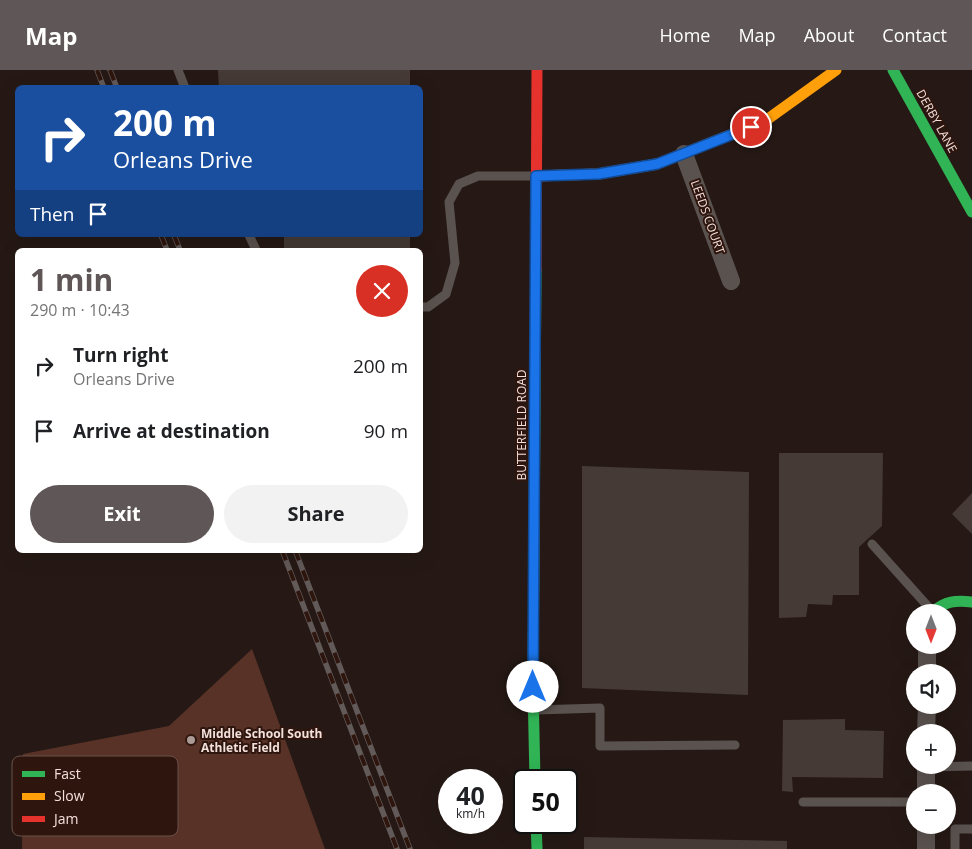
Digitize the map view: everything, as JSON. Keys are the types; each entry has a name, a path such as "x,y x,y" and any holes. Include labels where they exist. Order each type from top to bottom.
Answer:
{"main road":[{"name":"BUTTERFIELD ROAD","path":"535,769 533,710 537,70"},
{"path":"536,176 598,174 657,164 738,134 764,121 836,70"},
{"name":"DERBY LANE","path":"892,70 972,212"},
{"path":"946,604 954,600 972,602"},
{"path":"536,834 536,849"}],"street":[{"name":"LEEDS COURT","path":"684,154 731,281"},
{"path":"926,834 926,849"}],"lane":[{"path":"178,70 184,85"},
{"path":"423,307 428,307 446,294 455,263 449,202 459,184 478,176 536,176"},
{"path":"872,544 929,604"},
{"path":"533,710 600,708 600,746 735,745"},
{"path":"956,766 972,766"},
{"path":"803,802 906,802"},
{"path":"955,849 955,829 972,829"}],"shaded area":[{"name":"Middle School South Athletic Field","path":"252,649 325,849 22,849 22,836 178,836 178,756 23,756 23,754 169,726"}],"building":[{"path":"218,70 410,70 410,85 219,85"},
{"path":"284,237 410,237 410,248 284,248"},
{"path":"779,453 883,453 882,526 859,547 859,595 833,595 832,605 808,604 806,617 779,618"},
{"path":"582,466 749,472 748,695 582,688"},
{"path":"972,493 972,534 952,514"},
{"path":"845,719 845,730 884,731 883,778 792,777 793,792 782,791 783,720"},
{"path":"584,837 787,841 787,849 584,849"}],"railway":[{"path":"97,70 103,85"},
{"path":"110,70 116,85"},
{"path":"162,237 166,248"},
{"path":"175,237 179,248"},
{"path":"283,553 397,849"},
{"path":"296,553 410,849"}],"traffic: fast":[{"path":"893,70 972,212"},
{"path":"535,769 533,687 536,270"},
{"path":"946,604 961,601 972,602"},
{"path":"536,834 537,849"}],"traffic: slow":[{"path":"536,176 598,174 657,164 765,121 836,70"}],"traffic: jam":[{"path":"536,270 537,70"}],"place":[{"name":"Middle School South Athletic Field","path":"191,740"}],"route":[{"path":"533,687 536,176 598,174 657,164 738,134 751,127"}]}
